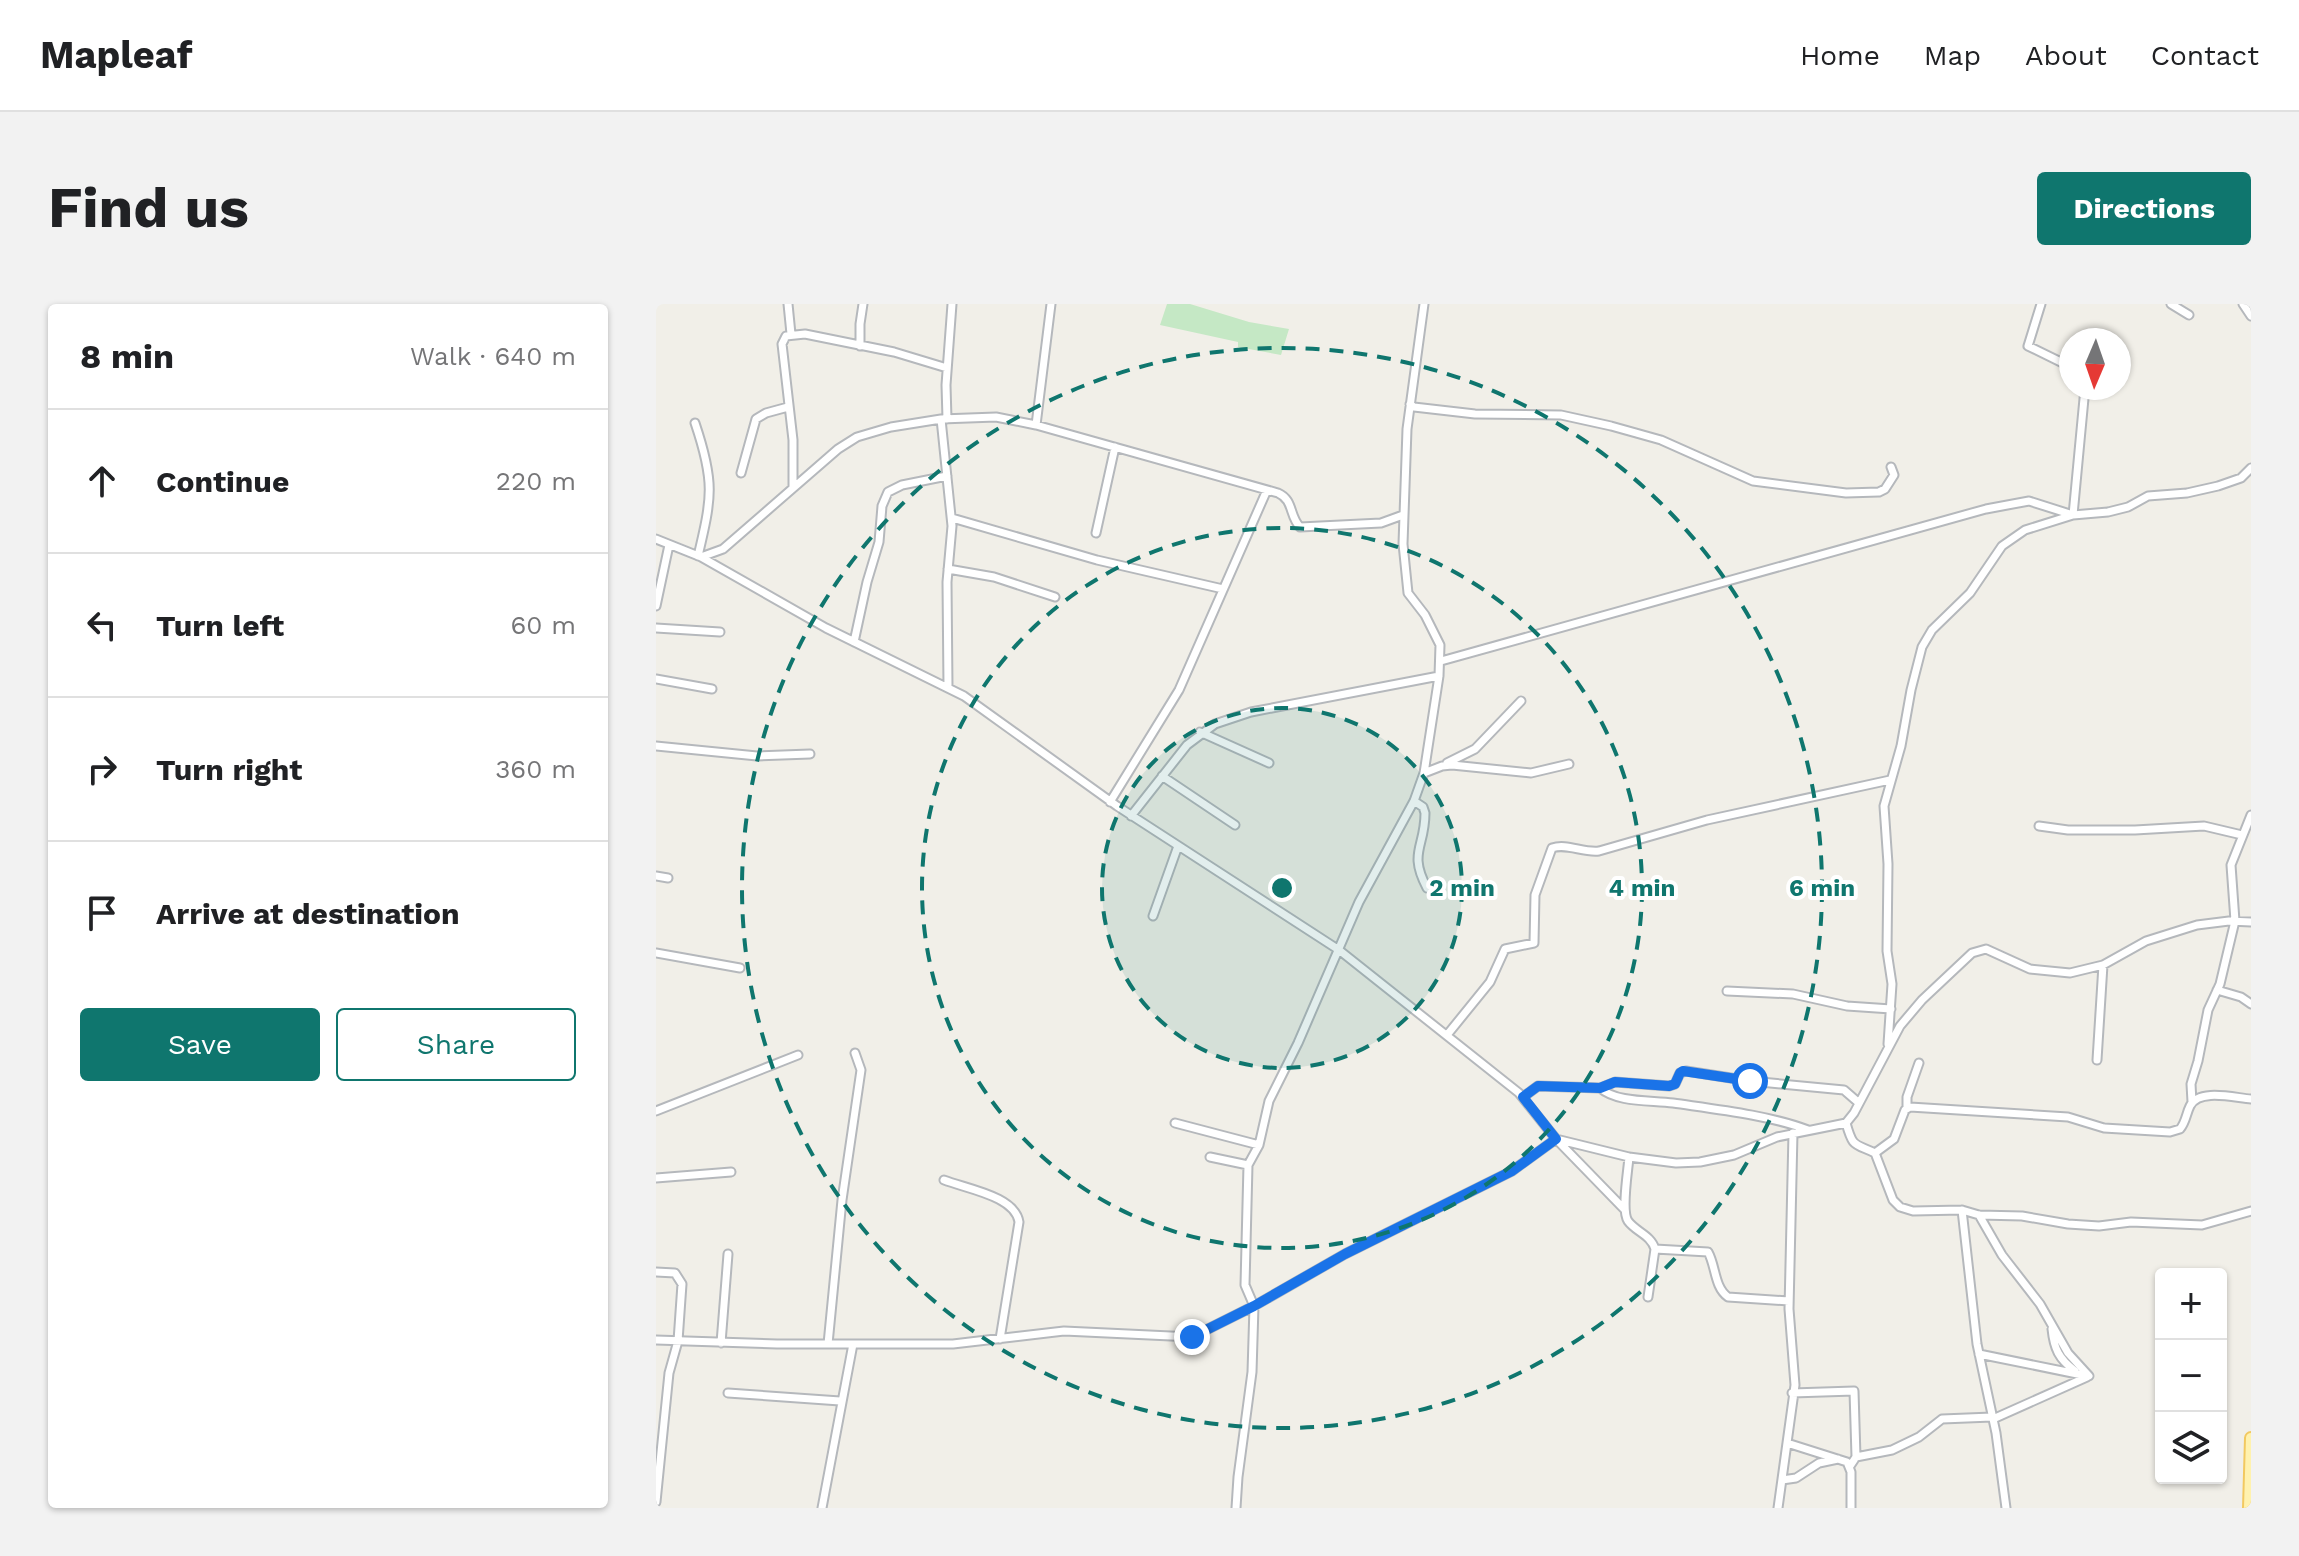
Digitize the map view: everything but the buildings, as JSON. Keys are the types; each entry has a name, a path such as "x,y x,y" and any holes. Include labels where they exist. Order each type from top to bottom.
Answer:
{"main road":[{"path":"2249,1508 2251,1438"}],"street":[{"path":"788,304 791,334"},
{"path":"860,346 863,304"},
{"path":"948,687 948,569 952,518 944,419 952,304"},
{"path":"1036,425 1051,304"},
{"path":"1236,1508 1252,1372 1254,1306 1245,1285 1248,1165 1259,1145 1269,1101 1359,902 1414,801 1424,773 1441,661 1439,639 1405,586 1403,515 1410,404 1424,304"},
{"path":"2041,304 2028,346 2059,361"},
{"path":"2171,304 2189,315"},
{"path":"2243,304 2251,316"},
{"path":"793,487 794,454 782,344 786,336 805,334 908,354 947,368"},
{"path":"2073,515 2084,400"},
{"path":"1410,404 1475,414 1561,415 1649,435 1742,478 1846,493 1885,489 1894,475 1891,467"},
{"path":"741,473 756,419 788,407"},
{"path":"700,556 723,549 838,449 857,437 891,427 944,419 996,417 1036,425 1267,490 1287,498 1300,527 1381,523 1403,515"},
{"path":"695,423 708,464 711,489 700,556"},
{"path":"1096,533 1115,447"},
{"path":"1888,1046 1892,984 1887,951 1888,864 1883,820 1916,666 1932,630 1970,593 2002,546 2025,530 2073,515 2121,509 2148,496 2202,491 2241,478 2251,468"},
{"path":"854,642 879,542 882,506 888,492 902,485 947,476"},
{"path":"1110,802 1179,690 1267,490"},
{"path":"1441,661 1770,571 1848,546 2009,504 2029,501 2073,515"},
{"path":"952,518 1097,560 1223,589"},
{"path":"656,539 700,556 783,605 948,687 1110,802 1339,950 1523,1097 1556,1139 1625,1210"},
{"path":"656,606 669,545"},
{"path":"948,569 994,577 1055,597"},
{"path":"656,628 720,632"},
{"path":"1131,816 1187,745 1200,732 1215,724 1251,712 1439,676"},
{"path":"656,679 712,689"},
{"path":"1424,773 1475,749 1521,701"},
{"path":"1200,732 1269,763"},
{"path":"656,746 757,756 810,754"},
{"path":"1442,766 1531,773 1569,764"},
{"path":"1162,776 1235,825"},
{"path":"1447,1035 1490,982 1505,949 1534,943 1537,936 1535,895 1552,848 1559,846 1582,852 1599,851 1707,820 1890,780"},
{"path":"1414,801 1423,807 1425,813 1417,865 1427,888"},
{"path":"1907,1108 2068,1117 2104,1128 2170,1132 2180,1129 2192,1102 2191,1084 2210,1003 2217,990 2235,921 2231,865 2251,815"},
{"path":"2039,826 2068,830 2135,830 2204,826 2242,835"},
{"path":"1153,916 1178,846"},
{"path":"656,876 668,878"},
{"path":"656,1340 953,1344 1064,1331 1192,1337 1345,1254 1512,1171 1556,1139 1629,1157 1676,1163 1714,1160 1793,1133 1846,1123 1888,1046 1922,1000 1964,958 1981,950 2038,971 2070,973 2103,965 2146,941 2197,925 2251,922"},
{"path":"656,953 740,968"},
{"path":"2097,1060 2103,965"},
{"path":"2217,990 2241,997 2251,1004"},
{"path":"1727,991 1793,994 1847,1006 1891,1009"},
{"path":"828,1344 842,1200 860,1078 860,1064 855,1053"},
{"path":"656,1111 798,1055"},
{"path":"1875,1153 1894,1139 1907,1108 1907,1097 1919,1063"},
{"path":"1523,1097 1538,1086 1600,1088 1615,1082 1669,1086 1675,1084 1680,1073 1686,1071 1844,1090 1859,1103"},
{"path":"1600,1088 1628,1098 1740,1113 1810,1130"},
{"path":"2192,1102 2209,1096 2251,1099"},
{"path":"1175,1123 1259,1145"},
{"path":"1846,1123 1852,1142 1875,1153"},
{"path":"1778,1508 1795,1385 1789,1301 1793,1133"},
{"path":"1875,1153 1893,1200 1900,1207 1913,1211 1962,1210 1979,1215 2022,1216 2099,1226 2131,1222 2202,1225 2251,1211"},
{"path":"1210,1157 1248,1165"},
{"path":"1629,1157 1627,1219 1653,1242 1655,1249 1648,1297"},
{"path":"656,1178 731,1172"},
{"path":"944,1180 1007,1202 1017,1213 1019,1222 1000,1339"},
{"path":"1962,1210 1979,1354 1993,1418 2006,1508"},
{"path":"1979,1215 2002,1255 2040,1304 2068,1353 2089,1376"},
{"path":"1655,1249 1708,1252 1723,1295 1728,1297 1789,1301"},
{"path":"721,1343 728,1254"},
{"path":"656,1272 675,1273 682,1284 678,1341 669,1373 656,1502"},
{"path":"822,1508 853,1344"},
{"path":"1979,1354 2089,1376"},
{"path":"1856,1457 1892,1450 1919,1437 1942,1419 1993,1418 2089,1376"},
{"path":"1792,1393 1854,1391 1856,1457 1850,1466 1851,1508"},
{"path":"728,1393 840,1401"},
{"path":"1787,1443 1840,1458 1850,1466"},
{"path":"1782,1480 1796,1478 1819,1463 1840,1458"}],"green space":[{"path":"1167,304 1190,304 1249,322 1289,329 1281,355 1238,347 1238,342 1160,325"}],"route":[{"path":"1192,1337 1345,1254 1512,1171 1547,1148 1556,1139 1523,1097 1538,1086 1605,1088 1615,1082 1669,1086 1675,1084 1683,1071 1750,1081"}]}
